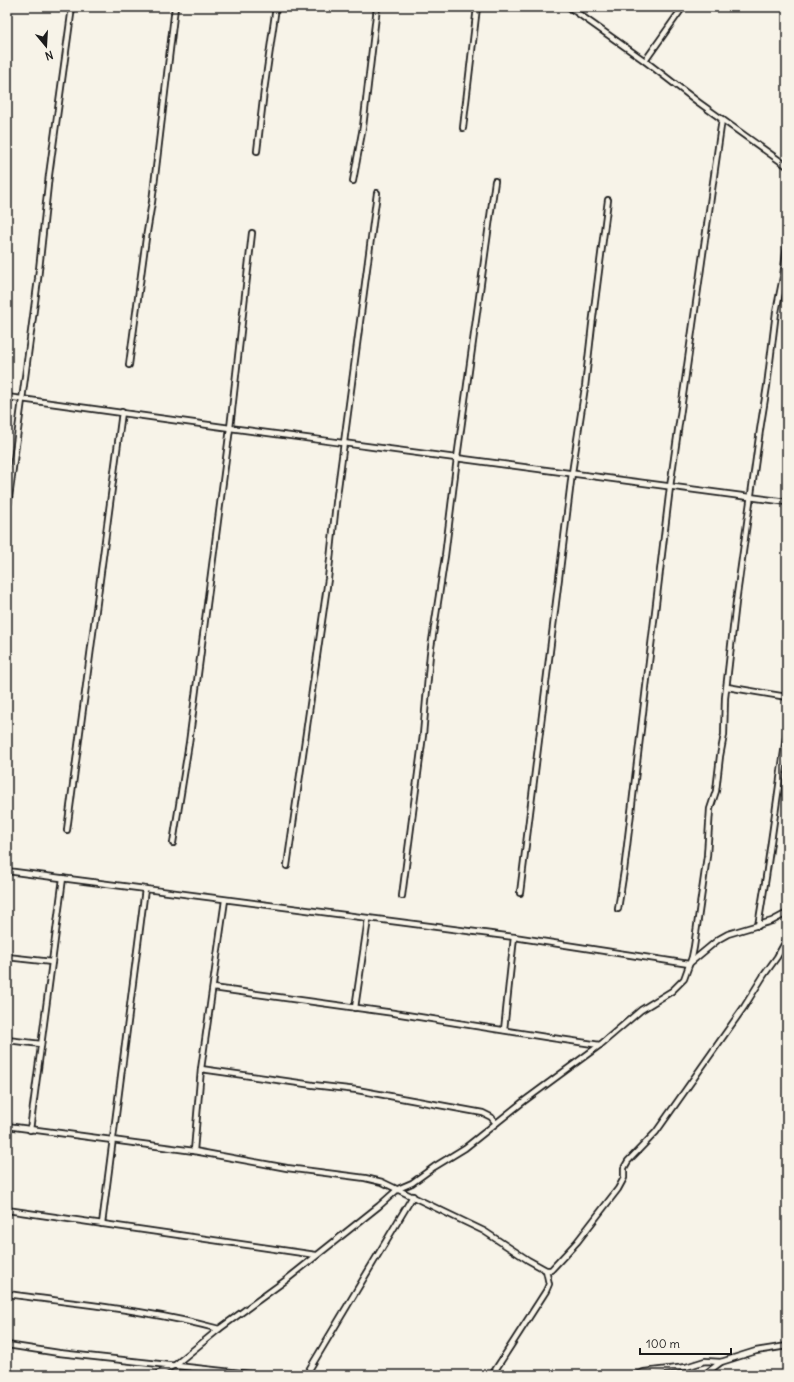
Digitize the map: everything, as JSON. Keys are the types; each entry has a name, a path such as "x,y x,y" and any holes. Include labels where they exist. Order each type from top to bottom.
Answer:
{"street":[{"path":"7,513 38,279 49,175 72,7"},
{"path":"129,365 152,202 175,7"},
{"path":"257,151 276,7"},
{"path":"353,181 363,126 377,7"},
{"path":"463,128 477,7"},
{"path":"569,7 787,166"},
{"path":"645,61 683,7"},
{"path":"618,909 624,871 670,486 722,119"},
{"path":"402,896 423,735 430,654 446,556 457,458 495,181"},
{"path":"287,866 328,579 336,503 377,193"},
{"path":"520,893 608,200"},
{"path":"173,843 189,743 230,428 252,233"},
{"path":"155,1375 175,1365 219,1329 286,1280 379,1206 398,1189 412,1183 434,1166 455,1154 600,1044 641,1010 679,985 684,979 694,947 707,856 710,809 716,791 724,735 727,687 736,602 787,244"},
{"path":"7,396 344,444 787,502"},
{"path":"67,830 122,412"},
{"path":"727,687 787,697"},
{"path":"758,926 787,730"},
{"path":"7,871 514,937 690,963 719,939 728,934 737,930 758,926 787,913"},
{"path":"30,1130 63,878"},
{"path":"102,1224 145,889"},
{"path":"194,1151 201,1069 225,900"},
{"path":"355,1008 368,919"},
{"path":"504,1030 514,937"},
{"path":"7,1126 194,1151 286,1168 365,1178 382,1182 484,1231 528,1260 546,1270 551,1270 618,1190 624,1178 623,1172 626,1164 656,1132 744,1007 787,939"},
{"path":"7,957 52,962"},
{"path":"213,988 600,1044"},
{"path":"7,1040 41,1044"},
{"path":"201,1069 406,1098 483,1113 491,1117 496,1122"},
{"path":"306,1375 413,1196"},
{"path":"7,1210 316,1255"},
{"path":"492,1375 546,1291 549,1284 546,1270"},
{"path":"7,1294 185,1319 219,1329"},
{"path":"7,1346 259,1375"},
{"path":"704,1375 721,1362 756,1351 787,1346"},
{"path":"635,1375 644,1372 686,1367 705,1361 721,1362"}]}
